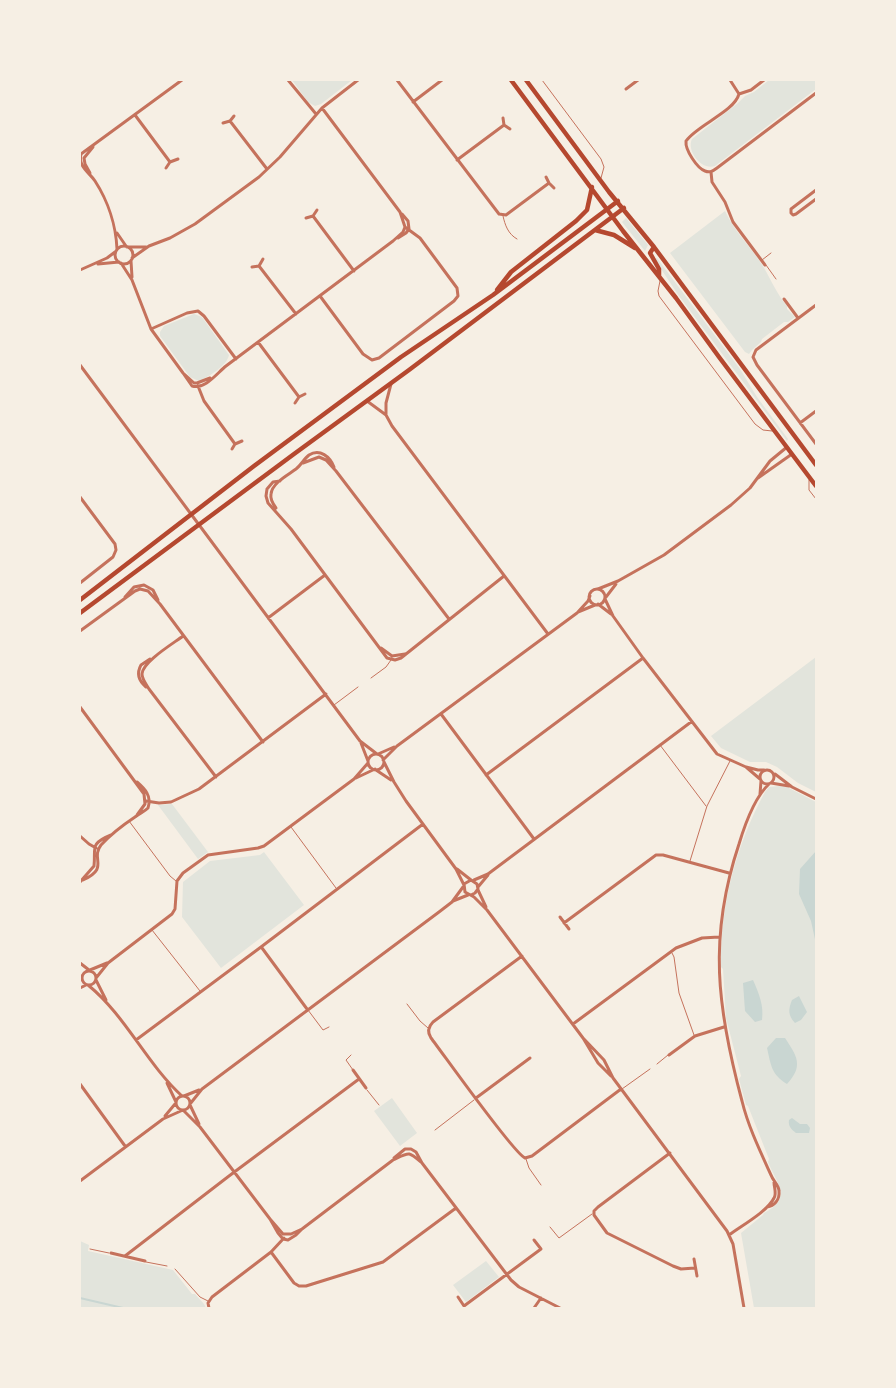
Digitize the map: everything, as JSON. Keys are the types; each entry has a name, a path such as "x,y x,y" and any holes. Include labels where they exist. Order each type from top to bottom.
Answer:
{"main road":[{"path":"511,80 816,486"},
{"path":"526,80 600,180 654,247 816,465"},
{"path":"493,296 511,272 576,221 587,210 592,186"},
{"path":"80,600 190,514 401,357 493,296 618,201"},
{"path":"80,614 198,524 392,383 624,208"},
{"path":"595,230 614,236 638,249"},
{"path":"654,247 650,253 659,269 660,278"},
{"path":"787,447 798,441"},
{"path":"792,454 803,448"}],"street":[{"path":"132,280 132,253 116,232 105,199 92,176 82,165 81,158 83,152 182,80"},
{"path":"288,80 316,114"},
{"path":"95,264 125,263 149,246 170,238 195,224 267,169 322,108 358,80"},
{"path":"397,80 499,214 503,215 510,212 549,183"},
{"path":"413,102 442,80"},
{"path":"626,90 638,80"},
{"path":"730,80 739,94"},
{"path":"764,80 750,90 739,94 732,104 690,136 686,144 687,150 705,171 711,172 816,93"},
{"path":"320,296 363,354 372,360 379,358 458,298 458,290 420,238 407,228 400,212 322,108"},
{"path":"136,115 170,162"},
{"path":"223,123 230,121 234,116"},
{"path":"503,118 504,125 510,129"},
{"path":"230,121 267,169"},
{"path":"457,160 504,125"},
{"path":"166,168 170,162 178,160"},
{"path":"711,172 711,179 725,202 733,222 765,265"},
{"path":"546,177 554,188"},
{"path":"816,190 791,209 791,213 793,215 796,214 816,199"},
{"path":"306,218 313,216 317,210"},
{"path":"313,216 354,271"},
{"path":"116,232 115,257 132,280 151,329 192,386 205,384 258,342 393,241 404,235 407,228"},
{"path":"80,270 95,264 121,246 149,246"},
{"path":"259,266 263,259"},
{"path":"259,266 296,314"},
{"path":"252,267 259,266"},
{"path":"784,299 798,318"},
{"path":"816,305 756,350 754,355 757,365 816,444"},
{"path":"151,329 191,312 198,311 204,316 236,359"},
{"path":"258,342 298,397"},
{"path":"80,365 334,705 360,741 370,766 394,782"},
{"path":"386,415 386,403 392,383"},
{"path":"198,385 204,401 236,444"},
{"path":"295,403 298,397 305,394"},
{"path":"367,401 386,415 392,426 548,634"},
{"path":"800,423 816,411"},
{"path":"232,449 242,441"},
{"path":"200,1126 188,1098 183,1096 166,1080 106,1001 84,982 81,976 84,972 108,963 174,912 176,881 183,873 208,855 261,847 354,779 382,766 397,746 577,613 588,601 592,591 618,581 670,550 737,501 758,479 770,461 787,447"},
{"path":"758,479 792,454"},
{"path":"448,619 326,460 319,457 303,463 280,481 270,493 271,500 277,511 380,648 384,656 398,659 504,576"},
{"path":"80,497 112,541 116,550 113,557 80,582"},
{"path":"268,618 325,575"},
{"path":"577,613 603,602 618,581"},
{"path":"80,631 122,599 134,587 144,585 153,590 160,604 183,636 263,742"},
{"path":"598,589 604,592 613,616 643,658 717,754 746,767 770,770 792,787 816,799"},
{"path":"590,596 592,602 613,616"},
{"path":"183,636 143,663 138,674 140,681 149,689 216,776"},
{"path":"486,775 643,658"},
{"path":"148,801 167,803 199,789 326,694"},
{"path":"80,707 137,782 148,793 146,811 129,821 96,848"},
{"path":"441,714 534,839"},
{"path":"452,902 467,882 488,874 691,722"},
{"path":"360,741 382,756 394,782 456,869 465,892 487,910 573,1024 595,1059 614,1078"},
{"path":"354,779 368,762 371,755 397,746"},
{"path":"746,767 765,784 770,783 792,787"},
{"path":"760,794 761,773 764,770"},
{"path":"729,1234 767,1207 774,1205 779,1196 779,1189 774,1182 744,1108 724,1027 718,978 722,906 729,873 741,836 760,794 774,780 774,774"},
{"path":"136,1040 423,824"},
{"path":"80,836 96,848"},
{"path":"81,881 93,875 97,870 96,848"},
{"path":"564,923 656,854 663,854 729,873"},
{"path":"456,869 472,880 478,888 487,910"},
{"path":"80,1181 163,1119 187,1109 202,1089 452,902 475,893 488,874"},
{"path":"560,917 569,929"},
{"path":"573,1024 681,946 702,938 719,937"},
{"path":"261,947 307,1009"},
{"path":"522,956 433,1022 428,1033 431,1038 516,1151 526,1158 532,1156 621,1089"},
{"path":"80,963 94,973 106,1001"},
{"path":"80,988 93,983 108,963"},
{"path":"669,1055 694,1036 724,1027"},
{"path":"583,1038 604,1060 621,1089 729,1234 736,1260 744,1308"},
{"path":"476,1098 530,1058"},
{"path":"353,1070 366,1088"},
{"path":"125,1256 234,1172 360,1079"},
{"path":"166,1080 177,1108 183,1110 200,1126 270,1219 286,1235"},
{"path":"80,1084 126,1146"},
{"path":"163,1119 178,1098 202,1089"},
{"path":"209,1308 208,1301 214,1294 271,1252 286,1235 302,1228 393,1160 408,1153 422,1164 506,1275 519,1287 560,1308"},
{"path":"670,1153 598,1207 594,1214 596,1220 607,1233 676,1268 696,1268"},
{"path":"271,1252 294,1283 299,1286 306,1286 383,1262 456,1208"},
{"path":"270,1219 283,1239 288,1240 292,1238 302,1228"},
{"path":"458,1297 464,1306 541,1249 534,1240"},
{"path":"111,1253 145,1261"},
{"path":"694,1259 697,1276"},
{"path":"534,1308 541,1298"}],"lane":[{"path":"542,80 601,159 604,167 600,180"},
{"path":"503,215 505,226 513,237 517,239"},
{"path":"762,260 771,253"},
{"path":"765,265 776,279"},
{"path":"660,278 659,296 755,424 763,430 775,431"},
{"path":"810,478 808,487 816,499"},
{"path":"371,678 386,667 392,657"},
{"path":"334,705 358,687"},
{"path":"660,745 707,806"},
{"path":"690,862 707,806 730,761"},
{"path":"129,821 170,876 176,881"},
{"path":"290,826 337,889"},
{"path":"152,930 200,992"},
{"path":"671,952 674,956 679,993 694,1036"},
{"path":"407,1004 420,1021 429,1028"},
{"path":"307,1009 323,1030 329,1027"},
{"path":"351,1055 346,1060 353,1070"},
{"path":"657,1064 669,1055"},
{"path":"621,1089 650,1069"},
{"path":"366,1088 379,1105"},
{"path":"435,1130 476,1098"},
{"path":"526,1158 529,1168 541,1185"},
{"path":"550,1227 559,1238 594,1214"},
{"path":"90,1249 111,1253"},
{"path":"145,1261 167,1266"},
{"path":"176,1269 200,1297 208,1301"}],"shaded area":[{"path":"292,80 352,80 321,104 315,106 308,102"},
{"path":"769,80 816,80 816,89 715,166 705,166 700,163 691,149 692,139 745,96 754,92"},
{"path":"725,211 763,266 787,309 795,317 788,322 784,322 762,339 749,354 745,352 670,253"},
{"path":"626,218 648,245 645,251 622,222"},
{"path":"657,258 740,369 757,397 788,439 787,441 679,296 657,263 655,259"},
{"path":"194,314 202,317 229,355 221,367 199,381 190,377 160,336 164,326"},
{"path":"816,657 816,792 798,783 777,767 766,762 750,762 721,748 711,736"},
{"path":"769,787 787,787 816,802 816,1308 754,1308 741,1233 778,1202 780,1190 746,1105 739,1079 741,1076 726,1018 723,969 721,967 723,921 738,855 765,792"},
{"path":"172,804 208,852 198,859 158,805"},
{"path":"816,851 816,944 811,921 799,894 800,869"},
{"path":"264,852 304,905 221,968 182,917 183,882 210,861 260,855"},
{"path":"753,980 762,1004 762,1020 755,1022 745,1011 743,983"},
{"path":"799,996 807,1012 801,1020 795,1023 789,1010 792,1000"},
{"path":"776,1038 785,1038 793,1050 797,1061 796,1072 787,1084 772,1069 767,1048"},
{"path":"392,1098 417,1133 400,1146 374,1111"},
{"path":"792,1118 800,1124 807,1124 810,1128 809,1133 794,1132 789,1124 789,1120"},
{"path":"80,1241 89,1245 88,1251 173,1270 206,1308 80,1308"},
{"path":"486,1261 499,1277 466,1302 453,1285"}],"waterway":[{"path":"80,1298 123,1308"}]}
